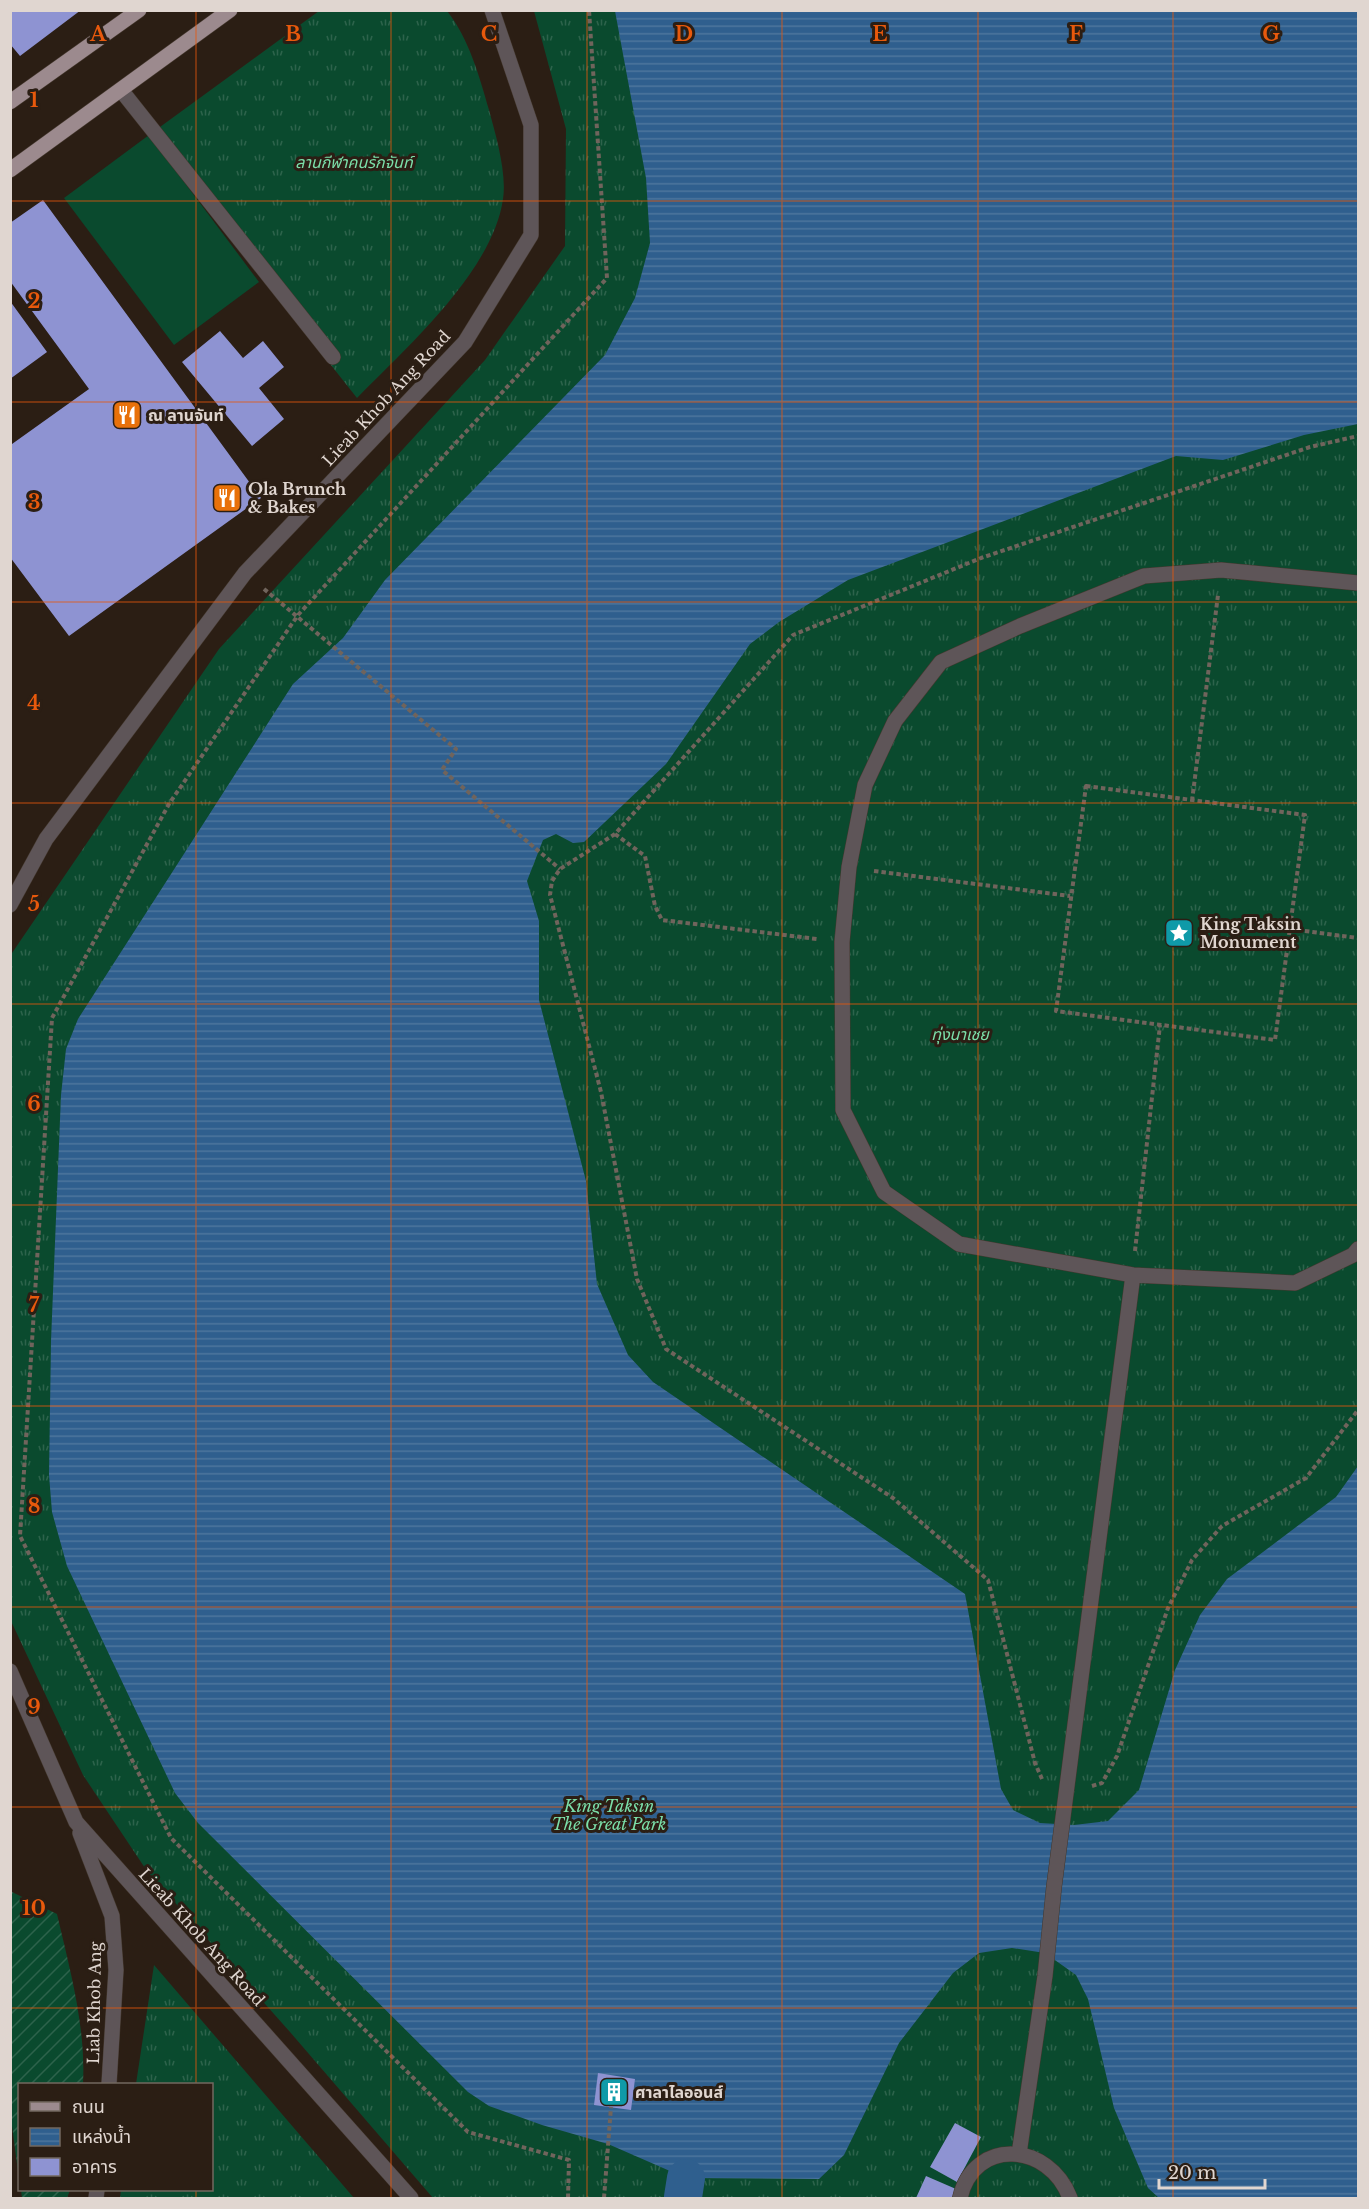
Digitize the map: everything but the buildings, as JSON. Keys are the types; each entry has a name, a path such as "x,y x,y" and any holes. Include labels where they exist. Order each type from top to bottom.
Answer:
{"main road":[{"path":"10,102 139,10"},
{"path":"10,170 230,10"}],"street":[{"name":"Lieab Khob Ang Road","path":"10,905 46,839 245,573 465,342 531,235 531,125 492,10"},
{"path":"121,90 333,357"},
{"path":"1359,583 1221,570 1144,576 1020,626 941,662 895,721 866,785 849,867 842,942 843,1110 884,1192 959,1244 1132,1275 1295,1283 1353,1256 1359,1249"},
{"path":"1019,2154 1045,1976 1132,1275"},
{"name":"Lieab Khob Ang Road","path":"10,1671 76,1822 411,2199"},
{"name":"Liab Khob Ang","path":"76,1822 112,1916 116,1970 110,2083"},
{"path":"960,2199 968,2178 979,2167 1005,2154 1037,2158 1064,2182 1070,2199"}],"path":[{"path":"568,2199 569,2160 468,2132 171,1838 20,1536 52,1018 169,804 298,615 607,278 589,10"},
{"path":"1359,436 1310,447 981,558 793,635 615,834 560,868 552,881 550,895 601,1092 637,1279 666,1349 893,1498 988,1580 1040,1777 1048,1784 1069,1788 1088,1788 1102,1783 1117,1756 1168,1608 1192,1560 1222,1526 1306,1478 1359,1410"},
{"path":"1192,801 1221,570"},
{"path":"245,573 456,749 442,770 560,868"},
{"path":"1086,786 1305,815 1275,1040 1056,1011 1070,896 1086,786"},
{"path":"615,834 645,856 655,906 662,920 842,942"},
{"path":"849,867 1070,896"},
{"path":"1290,929 1359,938"},
{"path":"1132,1275 1160,1024"},
{"path":"604,2199 611,2107"}],"green space":[{"name":"ลานกีฬาคนรักจันท์","path":"319,11 447,11 467,45 477,71 498,143 502,166 503,199 496,226 483,253 445,307 357,398 149,135"},
{"name":"King Taksin The Great Park","path":"534,11 1358,11 1358,2198 433,2198 147,1871 83,1775 11,1621 10,956 219,649 485,360 565,246 566,129"},
{"path":"149,135 259,282 174,345 64,198"},
{"path":"10,1891 57,1914 80,2020 83,2083 18,2083 18,2171 10,2111"},
{"path":"154,1965 354,2198 120,2198 121,2191 213,2191 213,2083 136,2083"},
{"path":"21,2191 70,2191 67,2198 22,2198"}],"water":[{"name":"King Taksin The Great Park","path":"615,11 1358,11 1358,424 1304,435 1223,460 1176,456 848,580 779,622 750,644 666,764 584,842 573,843 556,834 543,840 527,881 539,921 539,1000 586,1181 597,1284 628,1355 653,1382 965,1594 1001,1789 1013,1810 1040,1823 1074,1825 1108,1821 1139,1790 1175,1670 1200,1615 1227,1579 1336,1497 1358,1466 1358,2198 1159,2198 1148,2188 1114,2108 1088,1999 1076,1975 1045,1953 1012,1948 979,1953 953,1973 899,2043 844,2155 819,2179 686,2178 608,2144 542,2125 489,2106 468,2092 198,1823 175,1793 67,1566 52,1512 49,1475 51,1341 61,1095 66,1049 78,1019 293,684 343,638 385,580 605,355 635,298 650,243 646,178"}],"waterway":[{"path":"683,2197 686,2178"}],"place":[{"name":"ณ ลานจันท์","path":"127,415"},
{"name":"Ola Brunch & Bakes","path":"227,498"},
{"name":"King Taksin Monument","path":"1179,933"},
{"name":"ศาลาไลออนส์","path":"614,2092"}],"park label":[{"name":"ทุ่งนาเชย","path":"960,1034"}]}
